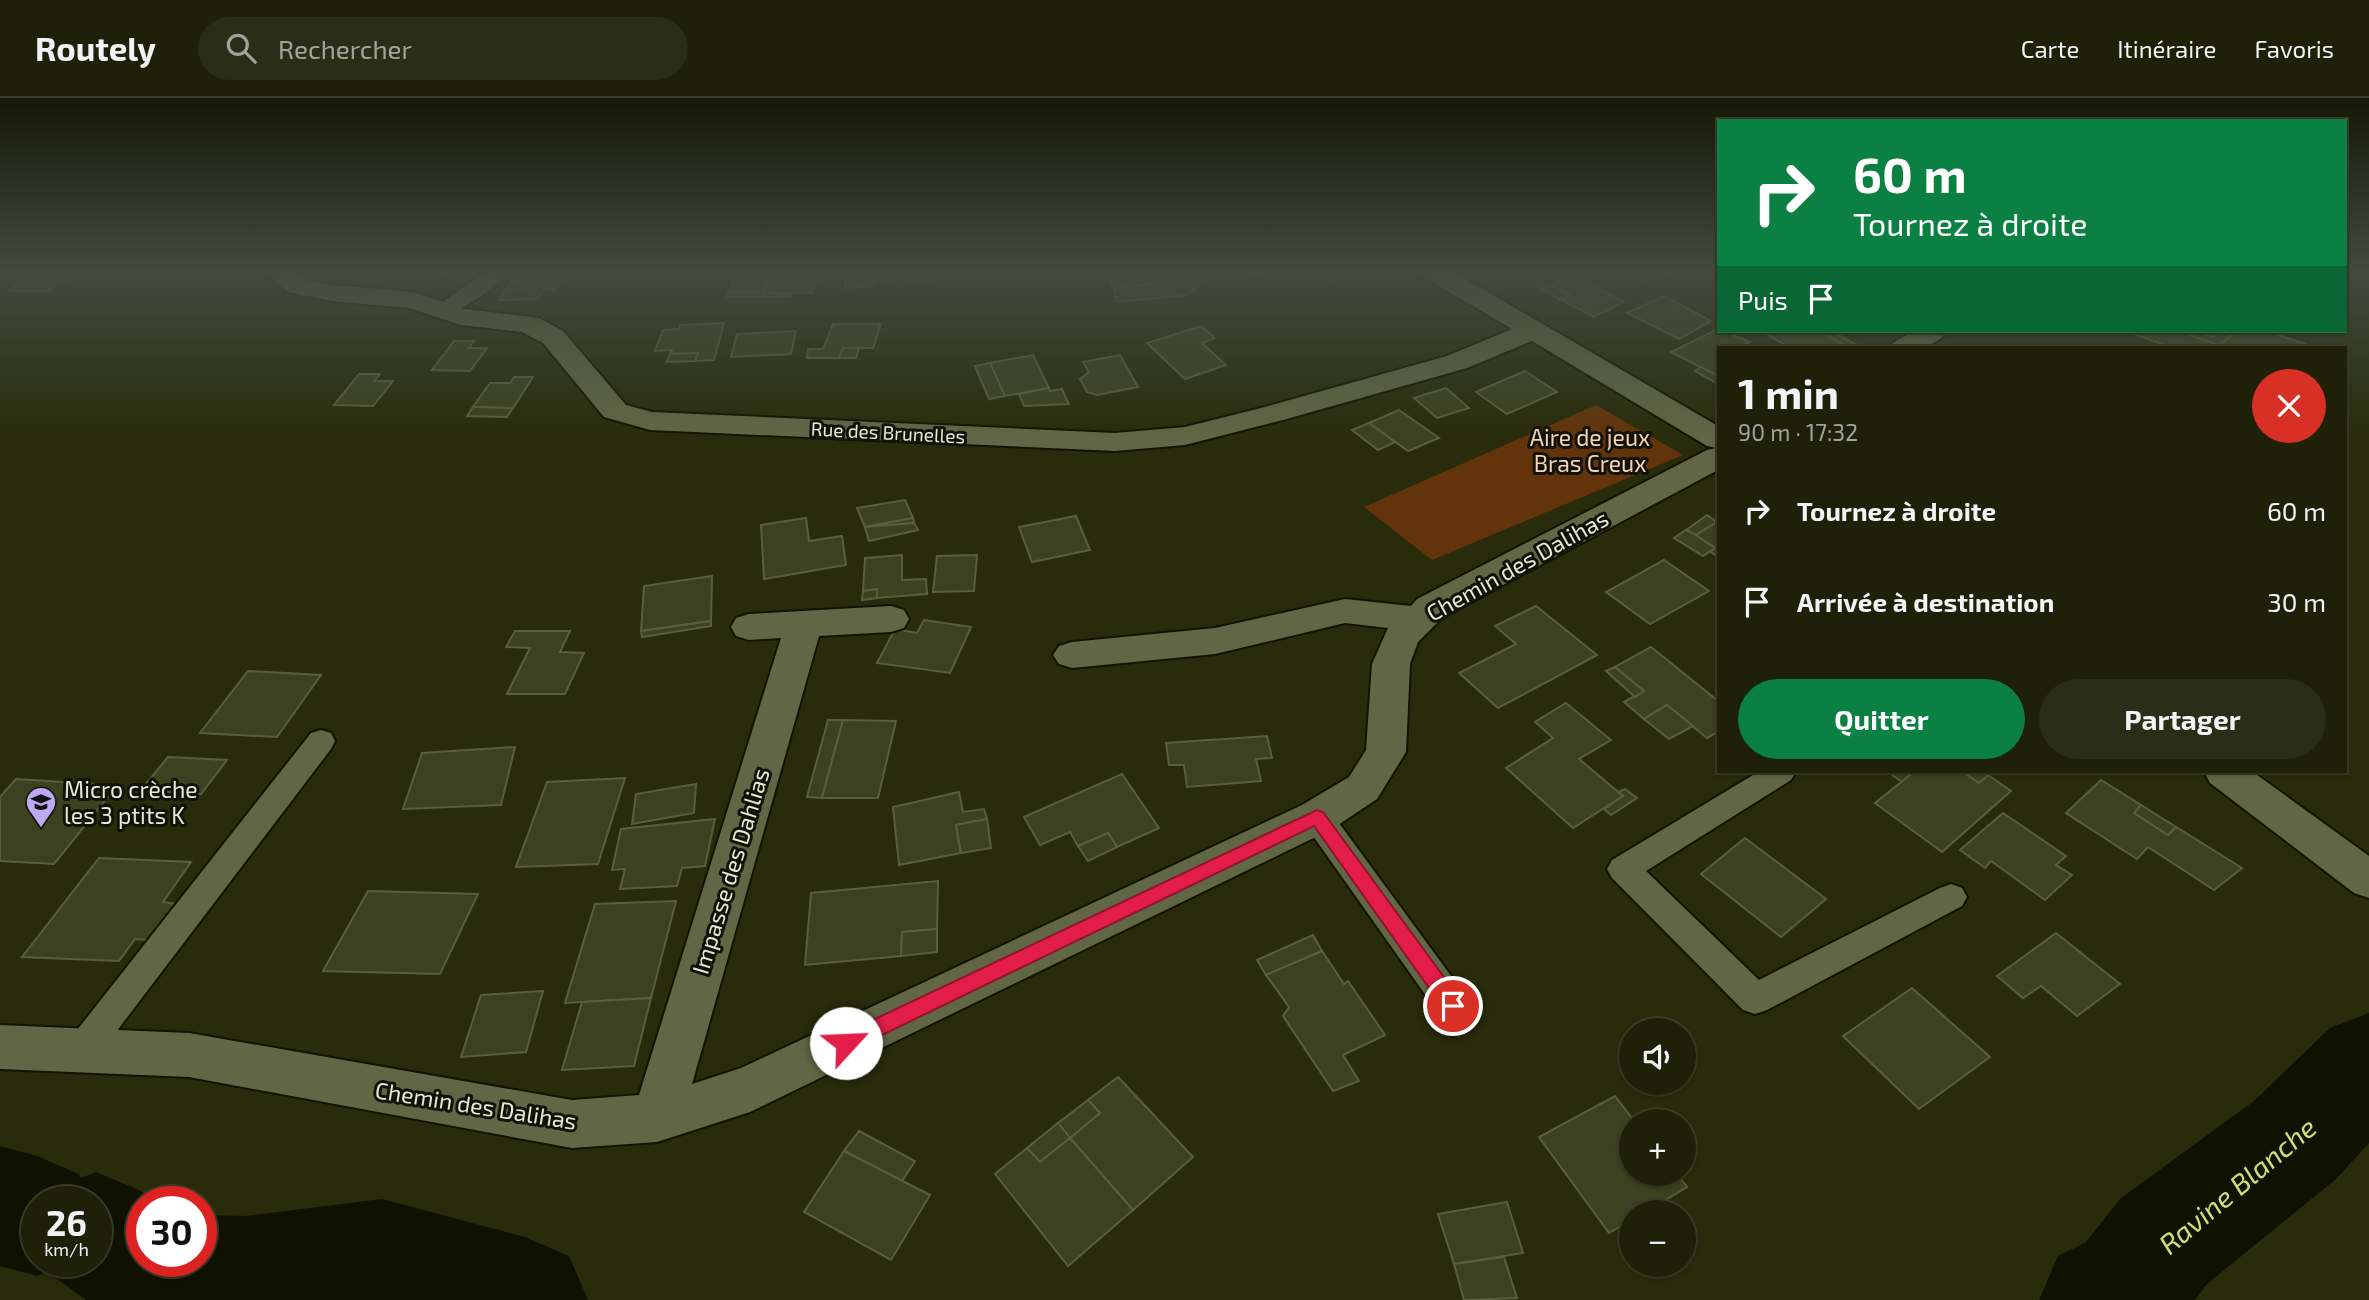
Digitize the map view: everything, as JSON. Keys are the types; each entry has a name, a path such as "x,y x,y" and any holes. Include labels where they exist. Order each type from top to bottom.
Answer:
{"street":[{"name":"Rue des Brunelles","path":"534,326 553,337 615,411 650,421 1115,442 1185,436 1272,414 1457,362 1533,331"},
{"path":"1525,326 1717,438"},
{"path":"1907,346 1930,333"},
{"name":"Chemin des Dalihas","path":"0,1047 189,1055 572,1124 657,1118 750,1088 1317,817 1363,788 1386,752 1391,664 1402,636 1430,608 1717,458"},
{"path":"1072,655 1215,641 1345,611 1419,619"},
{"path":"748,627 891,619"},
{"name":"Impasse des Dahlias","path":"657,1118 804,624"},
{"path":"2225,773 2359,871"}],"lane":[{"path":"82,1050 321,741"},
{"path":"1779,773 1623,869 1755,999 1951,897"},
{"path":"1317,817 1453,1006"}],"green space":[{"name":"Aire de jeux Bras Creux","path":"1596,405 1683,455 1432,560 1364,507"}],"building":[{"path":"680,326 723,326 714,360 695,361 698,353 670,354 672,350 655,351 663,330 679,329"},
{"path":"832,326 880,326 873,348 843,348 839,358 807,358 808,349 823,349"},
{"path":"1201,326 1215,338 1202,343 1226,365 1185,379 1147,343"},
{"path":"1653,326 1702,326 1679,339"},
{"path":"1717,329 1717,333 1728,333 1750,342 1743,346 1717,346 1717,375 1671,352"},
{"path":"796,331 791,354 731,357 737,334"},
{"path":"1765,333 1823,333 1846,346 1787,346"},
{"path":"1823,333 1835,333 1855,344 1846,346"},
{"path":"2131,333 2184,333 2219,345 2234,333 2272,333 2311,346 2168,346"},
{"path":"2184,333 2201,333 2213,337 2218,333 2234,333 2219,345"},
{"path":"454,341 474,341 469,348 487,348 470,371 432,370"},
{"path":"843,348 859,348 856,358 839,358"},
{"path":"698,353 695,361 667,362 670,354"},
{"path":"1033,355 1049,388 1005,396 990,363"},
{"path":"1120,355 1138,387 1097,395 1087,392 1080,379 1089,372 1083,362"},
{"path":"990,363 1005,396 989,399 975,366"},
{"path":"1701,367 1717,375 1717,383 1695,371"},
{"path":"1525,371 1557,392 1507,414 1476,392"},
{"path":"359,374 380,374 374,381 393,381 373,406 334,405"},
{"path":"514,377 533,377 513,408 473,407 490,383 510,383"},
{"path":"1049,388 1050,391 1062,389 1069,404 1024,406 1019,394"},
{"path":"1446,388 1469,408 1437,418 1414,398"},
{"path":"473,407 513,408 507,417 467,416"},
{"path":"1399,410 1439,438 1408,451 1369,423"},
{"path":"1369,423 1395,442 1378,450 1352,430"},
{"path":"905,500 913,518 865,527 857,508"},
{"path":"1707,515 1717,522 1696,535 1686,530"},
{"path":"1076,516 1090,550 1032,562 1019,527"},
{"path":"806,518 809,541 842,536 846,565 764,579 761,525"},
{"path":"913,518 914,523 865,527"},
{"path":"914,523 918,530 869,541 865,527"},
{"path":"1717,523 1717,556 1710,551 1715,548 1696,535"},
{"path":"1686,530 1715,548 1703,556 1674,538"},
{"path":"902,555 902,580 926,579 927,594 877,598 877,589 863,591 865,558"},
{"path":"977,555 974,591 933,592 937,556"},
{"path":"1664,560 1709,591 1650,624 1606,592"},
{"path":"712,576 711,621 641,631 644,586"},
{"path":"877,589 877,598 862,600 863,591"},
{"path":"1536,606 1597,655 1498,708 1459,673 1516,644 1495,626"},
{"path":"924,620 971,627 950,673 877,663 895,629 917,633"},
{"path":"711,621 711,626 642,637 641,631"},
{"path":"515,631 570,631 560,652 584,653 565,694 507,694 530,648 506,647"},
{"path":"1651,647 1717,700 1717,733 1707,738 1667,705 1644,719 1624,702 1644,691 1615,667"},
{"path":"1615,667 1644,691 1635,697 1606,671"},
{"path":"248,671 321,675 277,737 200,733"},
{"path":"1566,703 1611,740 1579,759 1623,796 1573,828 1506,768 1553,738 1535,722"},
{"path":"1667,705 1693,726 1669,739 1644,719"},
{"path":"828,720 843,720 822,798 807,797"},
{"path":"843,720 896,721 878,798 822,798"},
{"path":"1267,736 1272,758 1256,759 1261,781 1187,787 1184,765 1169,765 1166,743"},
{"path":"515,747 501,805 403,809 422,753"},
{"path":"168,757 227,760 201,794 141,790"},
{"path":"1889,773 1913,773 1902,782"},
{"path":"1913,773 1964,773 1979,783 1988,775 2011,791 1942,852 1875,803"},
{"path":"1964,773 1988,775 1979,783"},
{"path":"1122,774 1159,828 1117,847 1108,833 1078,846 1070,832 1040,845 1024,817"},
{"path":"625,778 598,864 516,867 547,782"},
{"name":"Micro crèche les 3 ptits K","path":"16,779 97,784 86,796 108,797 54,864 0,861 0,797"},
{"path":"2101,780 2141,805 2134,813 2168,835 2176,827 2242,868 2214,890 2148,847 2137,859 2066,813"},
{"path":"696,784 694,813 632,824 636,794"},
{"path":"1625,789 1637,798 1611,815 1604,809 1623,796 1618,792"},
{"path":"959,792 963,812 984,809 987,819 956,825 961,853 899,865 893,807"},
{"path":"2141,805 2176,827 2168,835 2134,813"},
{"path":"2003,813 2066,856 2056,865 2072,875 2045,900 1991,861 1985,868 1960,850"},
{"path":"715,819 705,866 682,868 677,886 620,889 625,869 612,870 621,829"},
{"path":"987,819 991,848 961,853 956,825"},
{"path":"1108,833 1117,847 1088,861 1078,846"},
{"path":"1745,838 1826,899 1781,937 1701,874"},
{"path":"99,858 191,862 163,902 176,904 149,940 135,939 119,961 22,957"},
{"path":"938,881 937,929 902,932 901,956 805,965 811,893"},
{"path":"368,891 478,894 440,974 323,971"},
{"path":"676,901 651,998 565,1003 595,904"},
{"path":"937,929 937,952 901,956 902,932"},
{"path":"2056,933 2120,984 2077,1016 2041,986 2023,998 1997,976"},
{"path":"1313,935 1322,951 1266,975 1257,960"},
{"path":"1322,951 1344,984 1348,981 1385,1035 1343,1055 1359,1081 1333,1091 1283,1016 1289,1007 1266,975"},
{"path":"1912,988 1990,1057 1919,1109 1843,1036"},
{"path":"543,991 526,1052 461,1057 481,995"},
{"path":"651,998 634,1066 562,1070 582,1002"},
{"path":"1118,1077 1193,1157 1133,1210 1070,1138 1100,1113 1088,1100"},
{"path":"1615,1096 1625,1109 1619,1109 1619,1186 1687,1187 1666,1200 1619,1200 1619,1227 1609,1233 1539,1137"},
{"path":"1088,1100 1100,1113 1070,1138 1058,1123"},
{"path":"1058,1123 1070,1138 1040,1162 1027,1148"},
{"path":"859,1131 915,1161 902,1181 844,1151"},
{"path":"1070,1138 1133,1210 1068,1266 995,1174 1027,1148 1040,1162"},
{"path":"844,1151 930,1195 891,1260 804,1212"},
{"path":"1507,1202 1523,1253 1454,1264 1438,1214"},
{"path":"1504,1257 1517,1298 1464,1300 1454,1264"}],"waterway":[{"name":"Ravine Blanche","path":"2102,1300 2129,1287 2164,1241 2295,1140 2369,1064"},
{"name":"Ravine Blanche","path":"0,1206 21,1212"},
{"name":"Ravine Blanche","path":"112,1244 156,1276 245,1278 382,1260 525,1300"}],"place":[{"name":"Micro crèche les 3 ptits K","path":"41,829"}],"route":[{"path":"846,1043 1317,817 1453,1006"}]}
